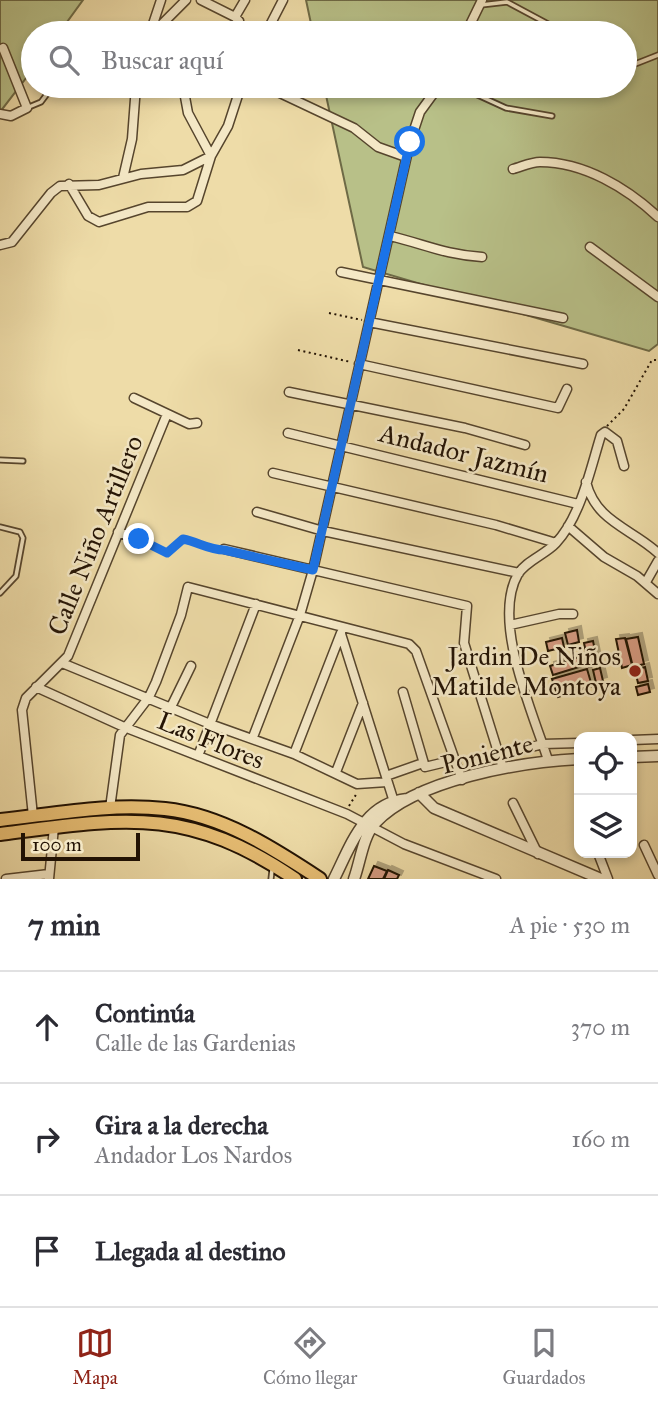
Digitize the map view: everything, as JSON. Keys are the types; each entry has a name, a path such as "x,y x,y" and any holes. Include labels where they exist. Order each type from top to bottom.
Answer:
{"main road":[{"path":"0,820 110,808 167,809 217,822 251,836 320,879"},
{"path":"0,834 121,821 161,822 223,838 295,879"}],"street":[{"path":"155,21 161,0"},
{"path":"164,21 186,0"},
{"path":"201,0 239,21"},
{"path":"235,17 246,0"},
{"path":"272,21 283,0"},
{"path":"472,21 480,3"},
{"path":"4,48 21,92"},
{"path":"0,114 11,116 27,108 23,98"},
{"path":"123,178 132,139 135,98"},
{"path":"185,98 188,113 211,156"},
{"path":"69,184 88,216 99,222 148,207 187,206 197,201 211,156 228,126 237,98"},
{"path":"290,98 354,128 378,147 406,157"},
{"path":"253,737 300,615 313,570 406,157 420,112 430,98"},
{"path":"0,245 12,242 51,192 69,184 99,185 123,178 183,170 211,156"},
{"path":"513,169 539,162 582,170 625,190 658,217"},
{"path":"390,236 423,244 438,253 482,257"},
{"path":"590,247 658,297"},
{"path":"341,272 563,318"},
{"path":"369,322 583,365"},
{"path":"359,364 558,408 567,389"},
{"path":"289,392 465,428 525,444"},
{"name":"Calle Niño Artillero","path":"33,817 22,710 26,698 68,656 167,414 134,398"},
{"path":"167,414 189,424 197,423"},
{"path":"548,760 510,639 519,573 556,543 568,526 601,435 605,432 617,441 624,466"},
{"name":"Andador Jazmín","path":"288,433 578,504"},
{"path":"273,473 496,525 556,543"},
{"path":"586,482 589,496 600,512 658,553"},
{"path":"257,512 323,531 519,573"},
{"path":"568,526 604,557 646,582 658,594"},
{"path":"118,532 139,539"},
{"path":"224,550 467,606 464,643 503,768"},
{"path":"646,582 658,561"},
{"path":"110,808 116,760 124,727 149,697 181,615 188,587 300,615 343,630 409,644 416,651 462,780"},
{"path":"198,756 256,604"},
{"path":"510,625 573,614"},
{"path":"343,630 394,804"},
{"path":"294,754 343,630"},
{"name":"Las Flores","path":"62,663 210,724 253,737 363,785"},
{"path":"171,707 191,666"},
{"name":"Las Flores","path":"36,687 124,727 347,814 404,844 493,878"},
{"path":"403,692 424,765"},
{"path":"336,772 363,704"},
{"path":"637,740 658,739"},
{"path":"500,755 543,744 574,743"},
{"path":"637,757 658,756"},
{"name":"Poniente","path":"334,879 368,825 394,804 419,793 503,768 574,758"},
{"path":"363,785 424,765 454,760"},
{"path":"419,793 434,808 601,879"},
{"path":"513,803 538,854"},
{"path":"356,878 368,825"},
{"path":"6,879 49,876 54,827"},
{"path":"644,845 658,875"},
{"path":"600,858 608,879"}],"lane":[{"path":"480,3 507,2 543,21"},
{"path":"637,63 658,55"},
{"path":"27,108 44,98"},
{"path":"484,98 506,108 552,116"},
{"path":"0,460 23,461"},
{"path":"0,527 20,532 23,538 18,571 0,593"},
{"path":"271,879 274,865"}],"path":[{"path":"329,313 369,322"},
{"path":"298,350 359,364"},
{"path":"605,432 632,397 652,360 658,360"},
{"path":"139,539 167,553 183,539 199,543 210,550 224,550"},
{"path":"347,814 363,785"}],"green space":[{"path":"0,0 83,0 68,21 21,21 21,85 0,112"},
{"path":"306,0 658,0 658,344 649,351 363,267 327,98 637,98 637,21 310,21"}],"building":[{"path":"577,630 579,642 568,645 565,633"},
{"path":"638,637 644,664 633,667 626,639"},
{"path":"562,638 564,647 548,651 546,642"},
{"path":"625,638 632,665 622,668 616,639"},
{"path":"593,641 598,665 589,667 584,643"},
{"path":"579,657 582,666 553,675 550,666"},
{"path":"645,667 648,681 638,683 635,670"},
{"path":"600,668 603,681 596,683 593,670"},
{"path":"587,669 592,686 558,697 552,679"},
{"path":"648,684 650,692 638,695 636,687"},
{"path":"374,866 387,871 383,879 368,879"},
{"path":"388,870 399,875 397,879 384,879"}],"place":[{"name":"Jardin De Niños Matilde Montoya","path":"635,671"}],"route":[{"path":"139,539 167,553 183,539 199,543 210,550 224,550 313,570 410,142"}]}
